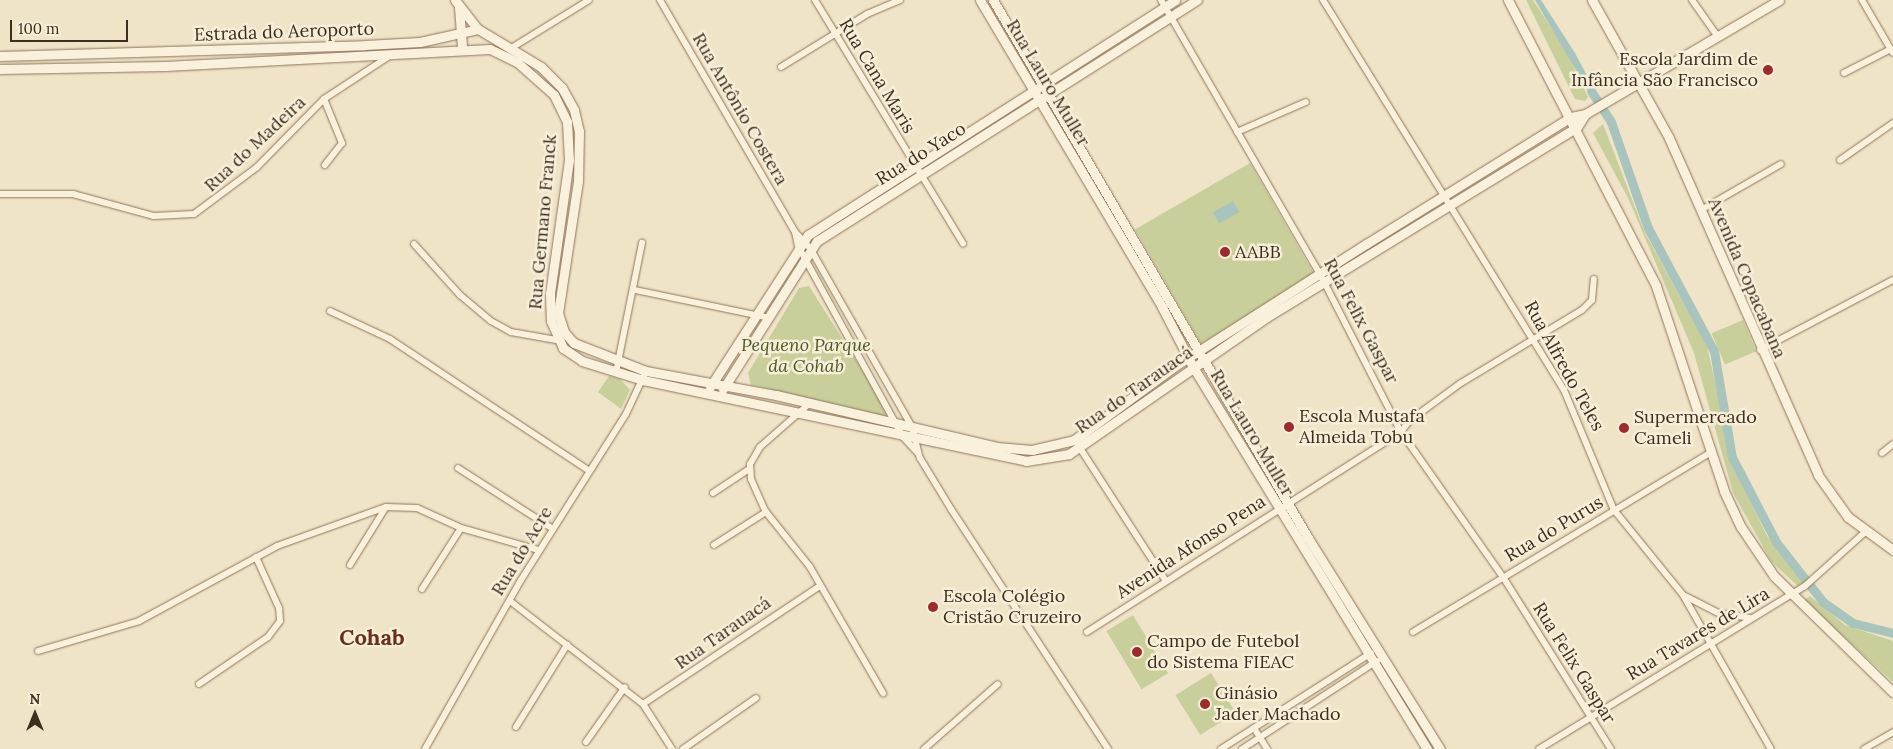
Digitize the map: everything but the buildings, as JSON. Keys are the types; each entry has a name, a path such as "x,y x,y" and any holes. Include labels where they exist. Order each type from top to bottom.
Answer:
{"main road":[{"name":"Rua Lauro Muller","path":"980,0 1193,367 1278,508 1375,656 1440,749"},
{"name":"Rua Lauro Muller","path":"993,0 1159,277 1203,361 1287,502 1427,749"},
{"name":"Rua do Yaco","path":"721,394 724,385 765,317 810,248 916,170 1031,90 1163,3 1175,0"},
{"name":"Rua do Yaco","path":"710,386 753,314 801,242 916,170 1049,94 1197,0"},
{"path":"1508,0 1577,127 1662,301 1711,452 1741,527 1768,569 1893,692"},
{"name":"Avenida Copacabana","path":"1592,0 1657,112 1760,350 1818,474 1832,498 1864,533 1893,550"},
{"path":"1577,127 1585,114 1779,0"},
{"name":"Rua Germano Franck","path":"457,4 478,30 513,47 562,88 574,110 580,146 574,201 559,298 560,324 585,350 618,362 645,376"},
{"name":"Rua Germano Franck","path":"457,4 458,32 462,47 477,47 517,62 554,95 569,130 563,199 550,294 556,340 582,361 616,372 710,386 724,385 810,403"},
{"path":"477,47 478,30"},
{"name":"Estrada do Aeroporto","path":"0,69 392,54 458,32 478,30"},
{"name":"Estrada do Aeroporto","path":"0,56 399,43 420,46 462,47"},
{"name":"Rua do Tarauacá","path":"810,403 912,427 1032,450 1077,444 1203,361 1444,196 1571,117 1585,114"},
{"name":"Rua do Tarauacá","path":"800,412 916,440 1026,460 1058,459 1148,385 1188,357 1450,204 1577,127"},
{"path":"563,199 574,201"},
{"path":"1148,385 1155,393"},
{"name":"Rua Germano Franck","path":"710,386 721,394 800,412"}],"street":[{"path":"513,47 589,0"},
{"name":"Rua Antônio Costera","path":"660,0 801,242 804,256 903,436 918,453 993,578 1046,650 1108,749"},
{"name":"Rua Cana Maris","path":"816,0 834,35 963,243"},
{"path":"781,67 834,35 900,0"},
{"name":"Rua Alfredo Teles","path":"1323,0 1534,340 1579,418 1614,510 1683,595 1711,640 1771,749"},
{"path":"1692,0 1718,37"},
{"path":"1844,73 1892,51 1862,0"},
{"name":"Rua Felix Gaspar","path":"1163,3 1322,278 1402,432 1504,577 1611,749"},
{"name":"Rua do Madeira","path":"0,194 73,194 154,216 194,214 257,167 324,99 392,54 399,43"},
{"name":"Rua do Madeira","path":"324,99 342,143 325,165"},
{"path":"1237,132 1306,102"},
{"path":"1840,160 1893,123"},
{"path":"1701,210 1781,164"},
{"name":"Rua Antônio Costera","path":"801,242 810,248 912,427 918,453"},
{"path":"616,372 635,290 642,243"},
{"path":"414,244 460,295 491,321 511,332 556,340"},
{"name":"Avenida Afonso Pena","path":"1087,632 1287,502 1402,432 1439,397 1588,305 1594,279"},
{"path":"1760,350 1893,280"},
{"path":"635,290 765,317"},
{"path":"836,315 845,309"},
{"path":"330,311 390,339 588,470"},
{"name":"Rua do Acre","path":"425,749 539,550 645,376"},
{"path":"878,390 888,384"},
{"path":"713,493 749,469 760,447 810,403"},
{"path":"1077,444 1166,581"},
{"path":"1882,453 1893,444"},
{"name":"Rua do Purus","path":"1413,632 1711,452"},
{"path":"458,468 553,529"},
{"path":"749,469 766,512 801,553 883,693"},
{"path":"350,565 386,508"},
{"path":"38,651 139,621 256,557 303,535 386,508 417,508 461,528 539,550"},
{"path":"714,545 766,512"},
{"path":"422,590 461,528"},
{"name":"Rua Tavares de Lira","path":"1538,749 1711,640 1754,618 1808,584 1864,533"},
{"path":"199,684 268,637 280,621 279,608 256,557"},
{"name":"Rua Tarauacá","path":"643,704 820,586"},
{"path":"1683,595 1719,614 1754,618"},
{"path":"510,601 625,687 643,704 672,749"},
{"path":"516,727 567,645"},
{"path":"1221,749 1375,656"},
{"path":"1242,749 1375,656"},
{"path":"924,749 998,684"},
{"path":"586,742 625,687"},
{"path":"683,749 756,698"},
{"path":"1254,728 1267,749"},
{"path":"1864,749 1893,732"}],"green space":[{"path":"1526,0 1533,0 1564,47 1588,97 1585,101 1575,99"},
{"path":"1603,124 1645,233 1707,346 1734,467 1767,536 1805,583 1800,588 1771,561 1733,493 1694,353 1628,198 1593,133"},
{"name":"AABB","path":"1250,163 1316,277 1201,344 1135,230"},
{"name":"Pequeno Parque da Cohab","path":"809,286 887,409 886,417 751,385 748,373 799,288"},
{"path":"1743,320 1756,351 1725,365 1712,333"},
{"path":"609,376 620,379 630,390 621,409 598,392"},
{"path":"1810,596 1845,625 1893,641 1893,682 1804,600"},
{"name":"Campo de Futebol do Sistema FIEAC","path":"1133,615 1168,673 1141,689 1106,631"},
{"name":"Ginásio Jader Machado","path":"1211,673 1236,713 1200,735 1175,695"}],"water":[{"path":"1535,0 1541,0 1575,53 1600,100 1595,103"},
{"path":"1233,201 1239,212 1219,224 1213,212"}],"waterway":[{"path":"1591,91 1611,122 1648,228 1714,351 1732,457 1776,542 1823,602 1853,623 1893,633"}],"place":[{"name":"Escola Jardim de Infância São Francisco","path":"1768,70"},
{"name":"AABB","path":"1225,252"},
{"name":"Escola Mustafa Almeida Tobu","path":"1289,427"},
{"name":"Supermercado Cameli","path":"1624,428"},
{"name":"Escola Colégio Cristão Cruzeiro","path":"933,607"},
{"name":"Campo de Futebol do Sistema FIEAC","path":"1137,652"},
{"name":"Ginásio Jader Machado","path":"1205,704"}],"district":[{"name":"Cohab","path":"372,638"}]}
